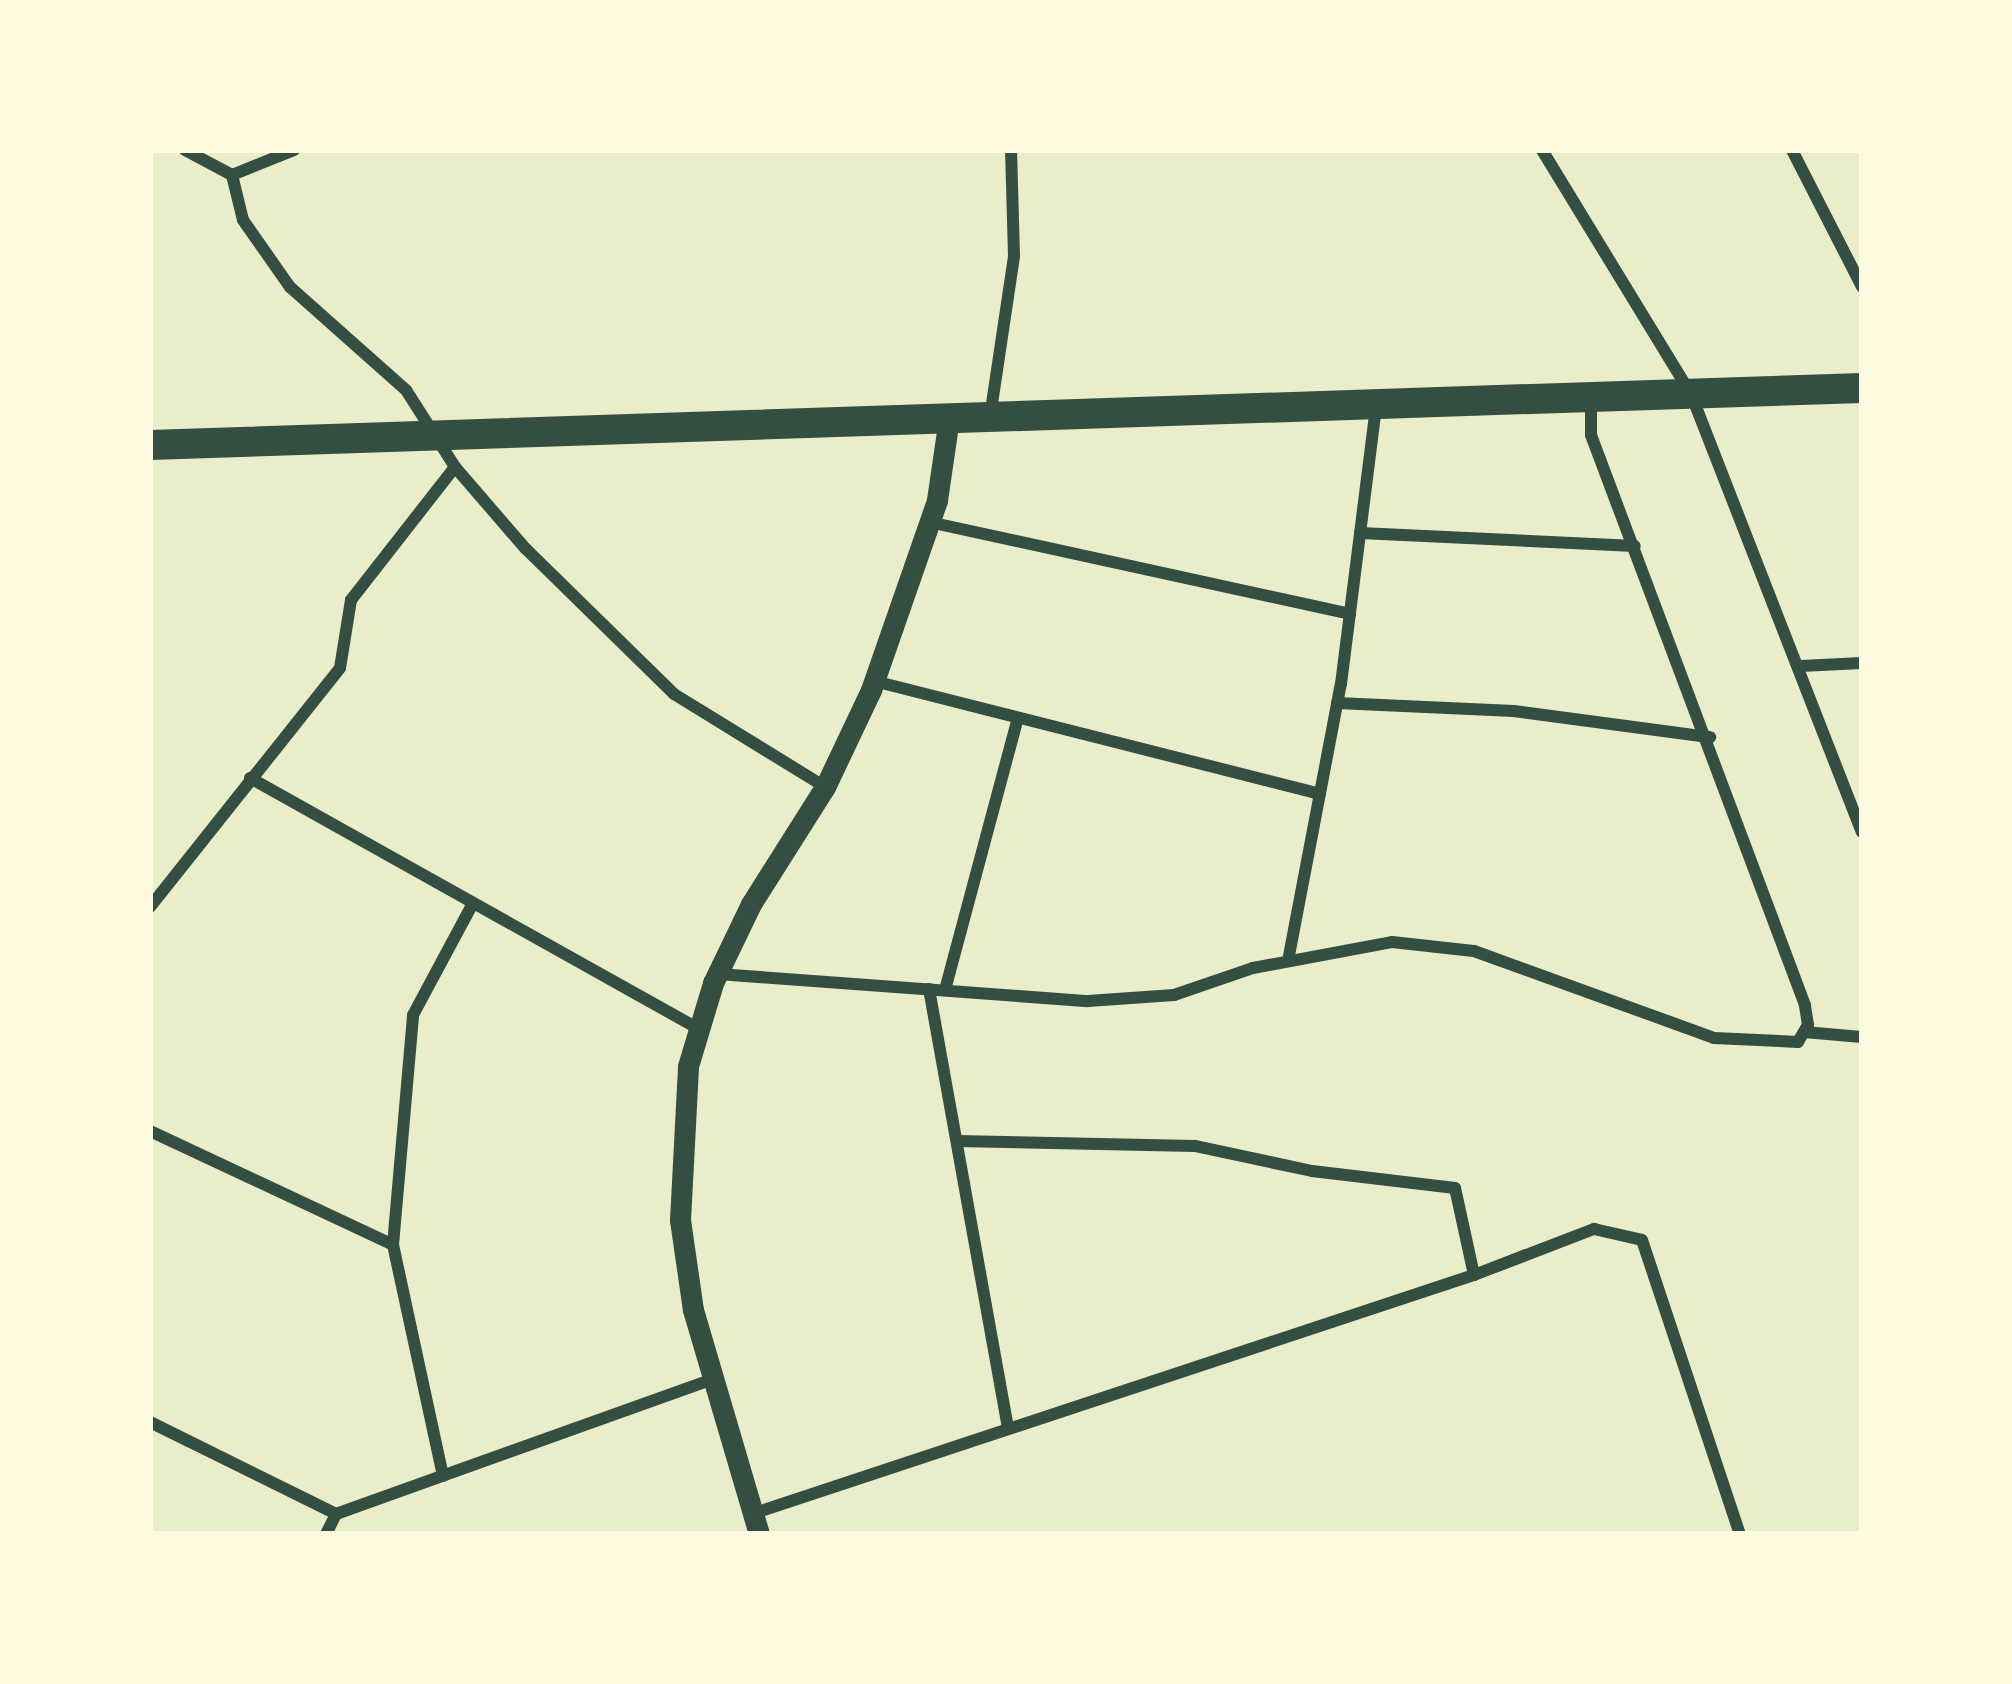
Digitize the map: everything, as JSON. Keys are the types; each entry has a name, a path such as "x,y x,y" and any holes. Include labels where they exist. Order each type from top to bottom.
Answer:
{"main road":[{"path":"150,446 1862,388"}],"street":[{"path":"185,150 232,176 243,220 290,287 406,390 455,467 674,694 825,787"},
{"path":"232,176 294,150"},
{"path":"990,417 1014,256 1011,150"},
{"path":"1541,150 1690,394 1802,666 1862,832"},
{"path":"1792,150 1862,287"},
{"path":"718,974 1088,1001 1174,995 1288,962 1392,942 1474,951 1714,1038 1798,1042 1804,1033 1805,1005 1710,737 1591,435 1591,397"},
{"path":"1288,962 1337,703 1376,403"},
{"path":"950,418 929,522 874,681 825,787 718,974 699,1029 680,1148 680,1220 711,1380 755,1524 1009,1429 1474,1275 1594,1229 1642,1240 1740,1534"},
{"path":"150,908 340,668 351,600 455,467"},
{"path":"929,522 1350,614"},
{"path":"1360,533 1635,546"},
{"path":"1802,666 1862,663"},
{"path":"874,681 1017,722 1320,794"},
{"path":"1337,703 1514,711 1710,737"},
{"path":"945,990 1017,722"},
{"path":"250,778 699,1029"},
{"path":"443,1476 393,1245 413,1015 473,903"},
{"path":"929,989 1009,1429"},
{"path":"1804,1033 1862,1037"},
{"path":"150,1131 393,1245"},
{"path":"957,1141 1196,1146 1312,1171 1455,1188 1474,1275"},
{"path":"326,1534 336,1514 711,1380"},
{"path":"150,1422 336,1514"}]}
